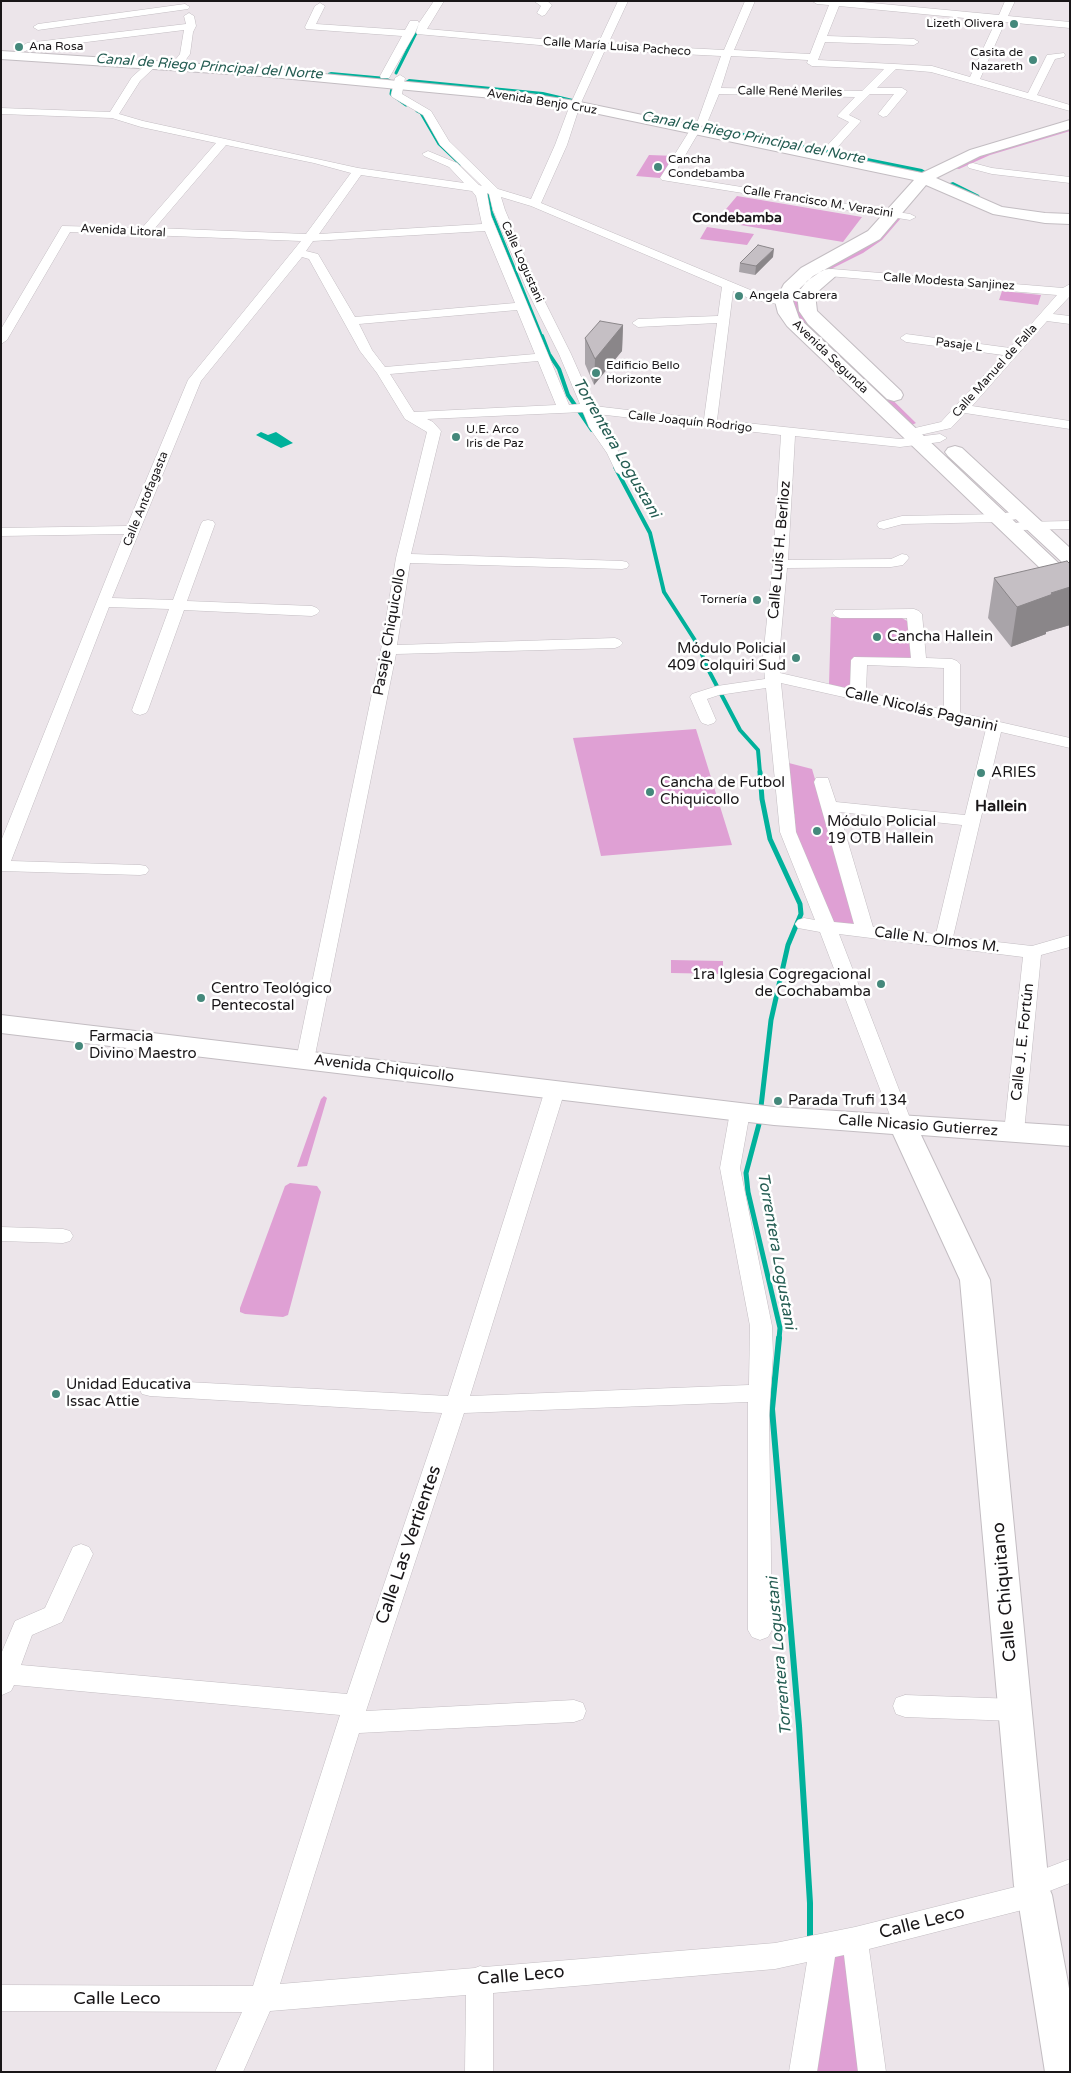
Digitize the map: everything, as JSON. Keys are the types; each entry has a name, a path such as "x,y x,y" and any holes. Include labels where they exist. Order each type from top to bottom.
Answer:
{"main road":[{"name":"Avenida Benjo Cruz","path":"1,48 181,59 394,79 524,97 576,102 698,126 937,178 984,206 1033,217 1070,219"},
{"name":"Avenida Benjo Cruz","path":"1,54 394,79"},
{"name":"Avenida Segunda","path":"1070,124 975,153 937,178 892,214 866,241 808,272 790,288 784,301 787,313 793,322 1029,520 1070,559"},
{"name":"Avenida Benjo Cruz","path":"698,126 831,148 937,178 1006,203 1032,208 1070,210"},
{"name":"Avenida Segunda","path":"903,403 814,320 808,311 806,294 813,285 883,244 910,216 937,178 1070,134"},
{"name":"Avenida Segunda","path":"923,432 1004,523 1070,586"},
{"name":"Avenida Chiquicollo","path":"1,1024 753,1113"},
{"name":"Calle Nicasio Gutierrez","path":"753,1113 902,1126 1070,1136"},
{"name":"Calle Chiquitano","path":"902,1126 975,1280 986,1375 1015,1710 1033,1890 1064,2072"}],"street":[{"path":"416,32 415,22 429,1"},
{"path":"394,79 416,32 439,1"},
{"path":"539,1 547,5 542,13"},
{"path":"535,204 561,145 576,102 623,1"},
{"path":"698,126 715,91 727,54 750,1"},
{"path":"816,1 860,3 1070,25"},
{"path":"974,80 1010,1"},
{"path":"813,60 836,3"},
{"path":"38,27 184,4 191,26 188,32 185,54 181,59"},
{"name":"Calle María Luisa Pacheco","path":"320,6 310,27 416,32 601,47 932,69 1070,108"},
{"path":"23,49 27,46 191,26"},
{"path":"821,39 914,42"},
{"path":"1031,97 1051,57 1060,55"},
{"path":"113,115 136,79 153,64"},
{"path":"831,148 856,121 842,116 893,66"},
{"name":"Calle Logustani","path":"394,79 396,95 427,113 444,143 494,192 499,210 533,290 577,408"},
{"name":"Calle René Meriles","path":"715,91 902,91 883,114"},
{"path":"1,111 113,115 141,124 358,171 494,192 535,204 757,297 784,301"},
{"name":"Calle Francisco M. Veracini","path":"698,126 666,178 910,216"},
{"path":"145,232 224,141"},
{"name":"Calle Logustani","path":"428,154 453,166 482,195 485,216 542,356 577,408 596,427 614,453 623,472"},
{"path":"973,166 992,171 1070,180"},
{"name":"Calle Antofagasta","path":"1,865 103,602 195,380 299,253 358,171"},
{"path":"309,238 490,227"},
{"name":"Avenida Litoral","path":"1,340 66,228 309,238"},
{"name":"Pasaje Chiquicollo","path":"299,253 314,257 366,351 382,370 410,416 428,424 434,431 403,558 389,650 304,1060"},
{"name":"Calle Modesta Sanjinez","path":"832,273 1068,290"},
{"path":"710,424 728,284"},
{"name":"Calle Manuel de Falla","path":"923,432 946,425 1068,290"},
{"path":"351,321 521,306"},
{"path":"1043,317 1070,320"},
{"path":"638,323 724,319"},
{"name":"Pasaje L","path":"906,338 1012,352"},
{"path":"382,370 542,356"},
{"name":"Calle Joaquín Rodrigo","path":"410,416 577,408 710,424 912,444 923,432"},
{"path":"962,409 1070,425"},
{"name":"Calle Luis H. Berlioz","path":"788,432 780,564 771,657 788,832 827,927 902,1126"},
{"path":"884,525 902,520 1004,523 1029,520 1070,525"},
{"path":"140,710 208,524"},
{"path":"1,532 134,530"},
{"path":"403,558 622,565"},
{"path":"780,564 891,563 898,562 902,558"},
{"path":"103,602 312,611"},
{"path":"840,613 914,614 918,662"},
{"path":"389,650 615,643"},
{"path":"858,695 860,660 952,664 952,716"},
{"path":"708,720 698,697 721,690 774,679"},
{"name":"Calle Nicolás Paganini","path":"774,679 858,695 1070,743"},
{"path":"943,941 994,727"},
{"path":"822,782 865,931"},
{"path":"829,806 972,822"},
{"path":"1,865 140,870"},
{"name":"Calle N. Olmos M.","path":"804,924 1032,952 1070,941"},
{"name":"Calle J. E. Fortún","path":"1014,1132 1032,952"},
{"name":"Calle Las Vertientes","path":"229,2072 262,1999 352,1715 456,1405 555,1090"},
{"path":"753,1113 730,1168 761,1326 762,1354 758,1416 760,1630"},
{"path":"1,1234 63,1236"},
{"path":"150,1388 456,1405 759,1393"},
{"path":"81,1554 54,1615 23,1628 4,1680 352,1715 574,1711"},
{"path":"905,1706 1015,1710"},
{"name":"Calle Leco","path":"1,1998 262,1999 775,1956 855,1940 1033,1890 1070,1872"},
{"path":"855,1940 872,2072"},
{"path":"803,2072 823,1946"},
{"path":"479,2072 480,1980"}],"shaded area":[{"path":"1070,127 1070,131 990,155 959,169 954,168 971,159"},
{"path":"649,155 676,156 660,178 636,176"},
{"path":"737,196 862,217 843,242 716,221"},
{"path":"896,217 901,218 882,240 863,253 819,275 800,311 809,325 857,365 916,423 912,425 801,324 793,306 793,299 798,286"},
{"path":"707,227 754,234 747,245 700,239"},
{"path":"1002,291 1041,295 1038,305 999,300"},
{"path":"261,432 268,435 276,432 293,443 281,448 256,435"},
{"path":"831,617 902,618 907,621 912,657 861,658 851,690 829,685"},
{"name":"Cancha de Futbol Chiquicollo","path":"696,729 732,845 601,856 573,738"},
{"path":"785,762 812,769 857,922 853,926 832,924 795,837 795,815 791,811"},
{"path":"671,960 723,961 723,974 671,973"},
{"path":"324,1096 327,1098 307,1166 297,1167 321,1099"},
{"path":"290,1183 317,1186 321,1192 288,1315 283,1317 245,1314 240,1312 240,1308 285,1186"},
{"path":"833,1953 847,1955 863,2072 815,2072"}],"building":[{"path":"758,245 774,249 756,266 740,263"},
{"path":"600,321 623,325 595,359 585,338"},
{"path":"1067,561 1070,564 1070,587 1017,607 994,578"}],"waterway":[{"name":"Torrentera Logustani","path":"396,73 419,27"},
{"name":"Canal de Riego Principal del Norte","path":"331,75 386,80"},
{"name":"Canal de Riego Principal del Norte","path":"409,82 543,95 570,101"},
{"name":"Torrentera Logustani","path":"392,88 391,94 406,105"},
{"name":"Torrentera Logustani","path":"417,111 421,113 439,144 460,164"},
{"name":"Canal de Riego Principal del Norte","path":"709,129 922,172"},
{"name":"Canal de Riego Principal del Norte","path":"953,185 975,197"},
{"name":"Torrentera Logustani","path":"488,194 491,211 542,337"},
{"name":"Torrentera Logustani","path":"542,336 549,354 559,369 568,395 592,430"},
{"name":"Torrentera Logustani","path":"615,467 650,533 664,592 698,645 709,671 740,730 758,750 760,773"},
{"name":"Torrentera Logustani","path":"760,772 762,799 770,839 800,904 801,914 788,945 771,1020 759,1124 746,1173 748,1192 780,1328 779,1339"},
{"name":"Torrentera Logustani","path":"779,1338 772,1409 799,1726 810,1903 810,1941"}],"place":[{"name":"Lizeth Olivera","path":"1014,24"},
{"name":"Ana Rosa","path":"19,47"},
{"name":"Casita de Nazareth","path":"1033,60"},
{"name":"Cancha Condebamba","path":"658,167"},
{"name":"Angela Cabrera","path":"739,296"},
{"name":"Edificio Bello Horizonte","path":"596,373"},
{"name":"U.E. Arco Iris de Paz","path":"456,437"},
{"name":"Tornería","path":"757,600"},
{"name":"Cancha Hallein","path":"877,637"},
{"name":"Módulo Policial 409 Colquiri Sud","path":"796,658"},
{"name":"ARIES","path":"981,773"},
{"name":"Cancha de Futbol Chiquicollo","path":"650,792"},
{"name":"Módulo Policial 19 OTB Hallein","path":"817,831"},
{"name":"1ra Iglesia Cogregacional de Cochabamba","path":"881,984"},
{"name":"Centro Teológico Pentecostal","path":"201,998"},
{"name":"Farmacia Divino Maestro","path":"79,1046"},
{"name":"Parada Trufi 134","path":"778,1101"},
{"name":"Unidad Educativa Issac Attie","path":"56,1394"}],"district":[{"name":"Condebamba","path":"737,218"},
{"name":"Hallein","path":"1001,807"}]}
